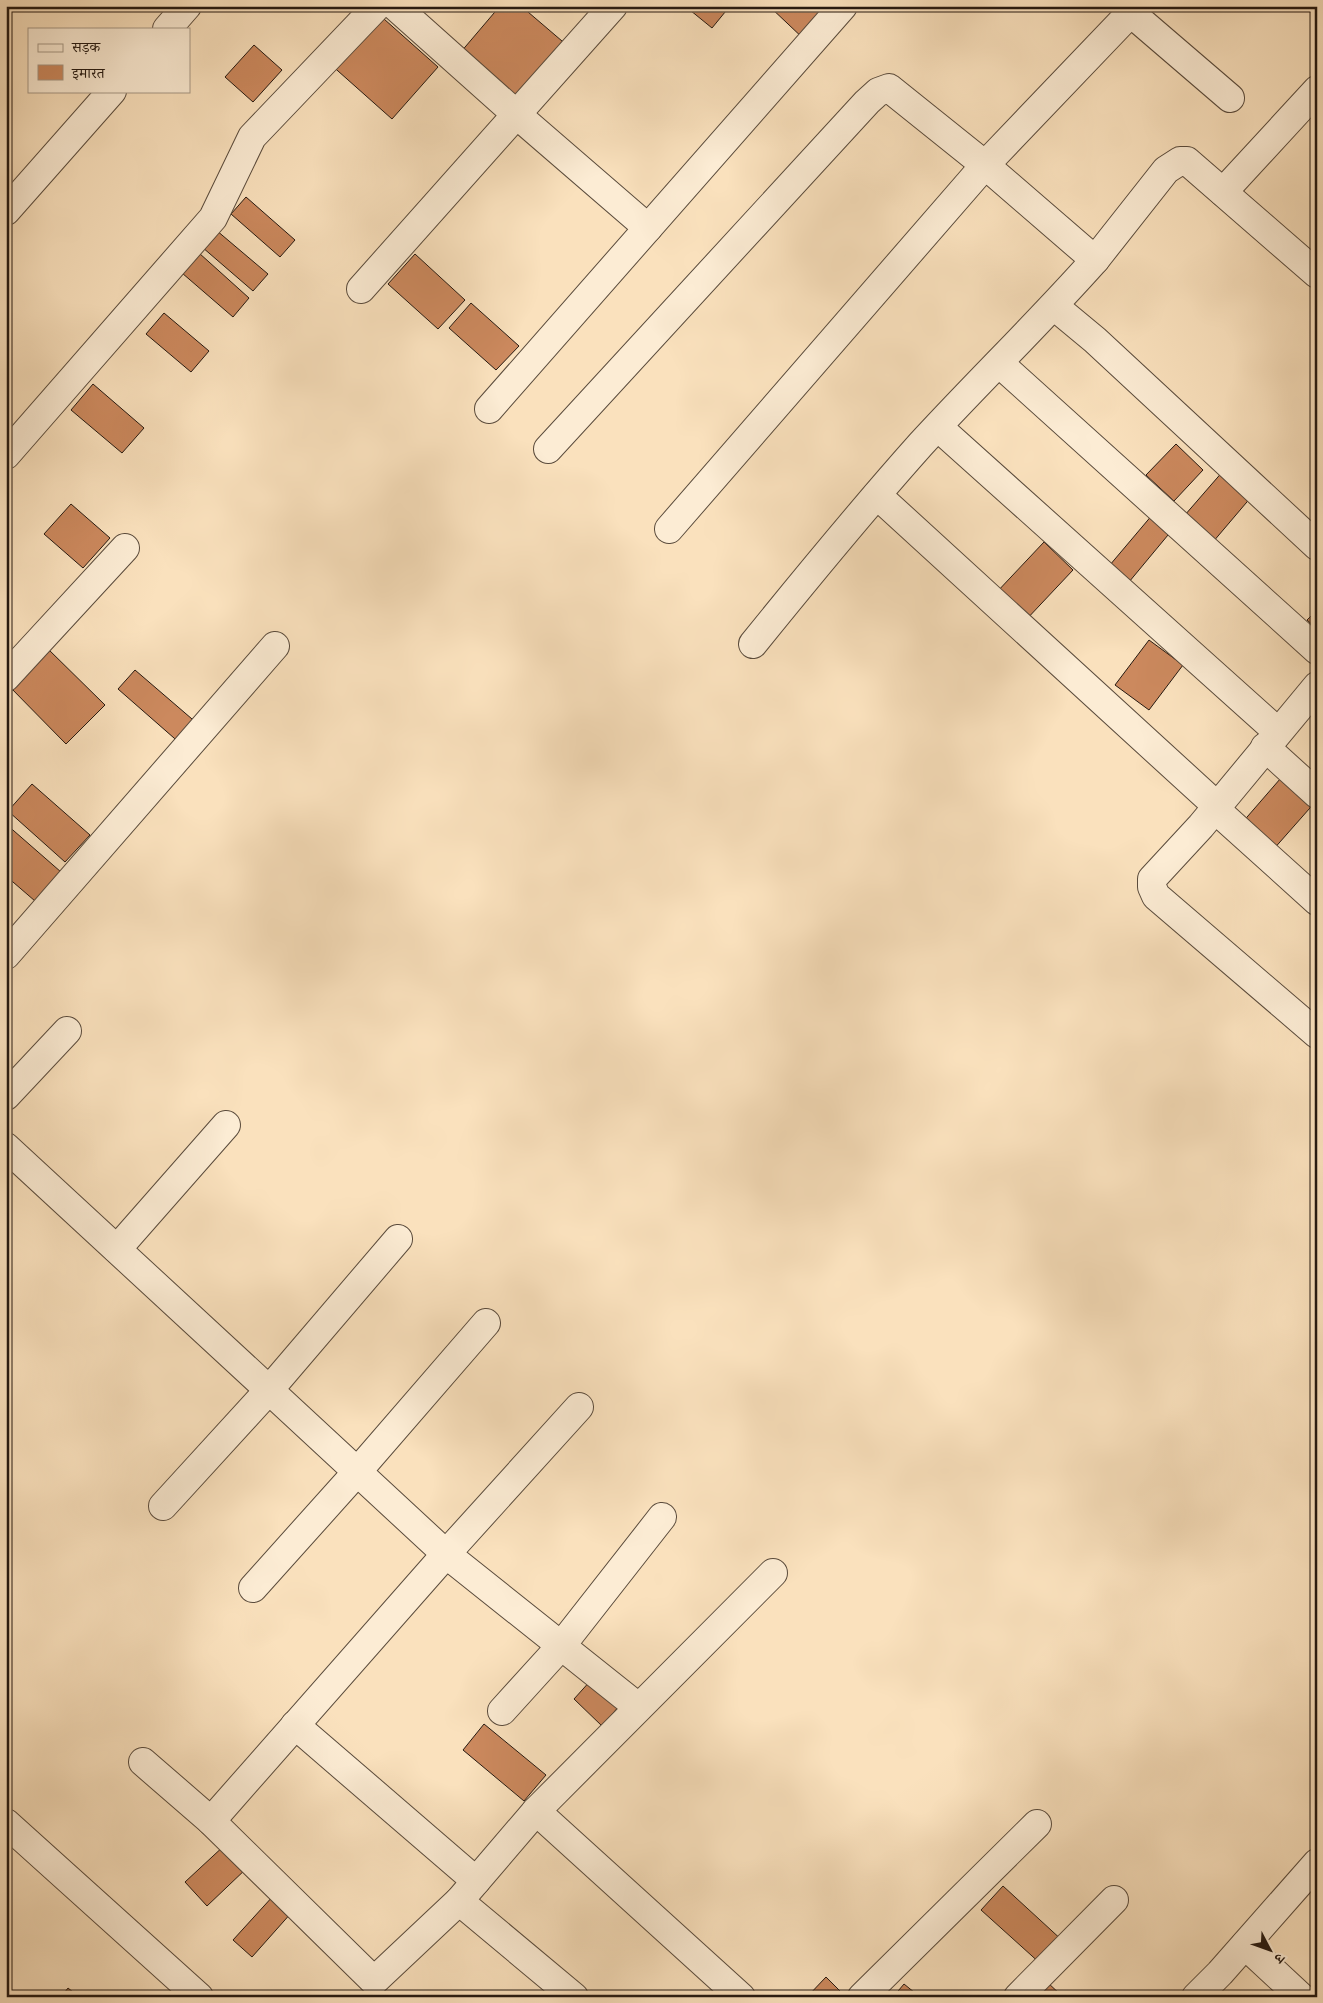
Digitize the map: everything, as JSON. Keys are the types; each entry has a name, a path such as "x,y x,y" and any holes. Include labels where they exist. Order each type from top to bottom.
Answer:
{"street":[{"path":"169,28 187,6"},
{"path":"6,455 213,218 252,137 377,6"},
{"path":"395,6 648,228"},
{"path":"361,289 613,6"},
{"path":"489,409 844,6"},
{"path":"669,529 985,165 1134,10 1230,98"},
{"path":"548,450 878,92 889,88 985,165 1095,260"},
{"path":"6,211 111,92"},
{"path":"1223,192 1316,93"},
{"path":"753,644 876,494 1054,306 1095,260 1166,170 1180,161 1187,161 1317,274"},
{"path":"1054,306 1095,340 1317,546"},
{"path":"999,363 1317,650"},
{"path":"938,427 1271,740 1317,794"},
{"path":"876,494 1317,901"},
{"path":"6,677 124,548"},
{"path":"6,955 275,646"},
{"path":"1317,686 1201,826 1152,879 1152,887 1156,896 1317,1034"},
{"path":"6,1096 67,1031"},
{"path":"117,1249 226,1124"},
{"path":"6,1147 446,1554 638,1708"},
{"path":"163,1506 269,1390 398,1240"},
{"path":"253,1588 486,1324"},
{"path":"210,1821 578,1407"},
{"path":"502,1711 561,1646 662,1517"},
{"path":"143,1762 210,1821 366,1989 468,1891 536,1811 772,1573"},
{"path":"295,1724 468,1891 574,1997"},
{"path":"536,1811 741,1997"},
{"path":"6,1823 199,1997"},
{"path":"862,1997 1038,1824"},
{"path":"1196,1997 1220,1974 1317,1863"},
{"path":"1018,1997 1114,1900"},
{"path":"1245,1945 1301,1997"}],"building":[{"path":"500,6 521,6 569,47 520,104 460,53"},
{"path":"685,6 730,6 712,28"},
{"path":"769,6 839,6 806,41"},
{"path":"1307,6 1317,6 1317,18 1306,8"},
{"path":"375,11 438,67 392,119 329,63"},
{"path":"254,45 282,70 253,102 225,77"},
{"path":"246,197 295,240 280,257 231,214"},
{"path":"216,230 268,274 253,291 202,247"},
{"path":"199,253 249,298 233,317 182,273"},
{"path":"415,254 465,300 438,329 388,284"},
{"path":"471,303 519,346 496,370 449,328"},
{"path":"164,313 209,351 191,372 146,334"},
{"path":"93,384 144,428 122,453 71,410"},
{"path":"1176,444 1203,470 1174,501 1146,475"},
{"path":"1224,470 1252,496 1207,549 1178,523"},
{"path":"71,504 110,538 83,568 44,534"},
{"path":"1153,514 1173,529 1124,588 1104,572"},
{"path":"1044,542 1073,570 1024,622 995,594"},
{"path":"1317,610 1317,629 1307,620"},
{"path":"1149,640 1183,665 1149,710 1115,685"},
{"path":"45,646 105,705 66,744 7,684"},
{"path":"135,670 199,725 182,745 118,689"},
{"path":"1287,771 1317,800 1272,851 1241,824"},
{"path":"32,784 90,835 65,862 8,811"},
{"path":"6,824 61,872 35,901 6,876"},
{"path":"592,1679 620,1705 602,1726 574,1699"},
{"path":"484,1724 546,1775 524,1801 463,1750"},
{"path":"226,1844 248,1867 207,1906 185,1882"},
{"path":"1003,1886 1064,1942 1042,1965 981,1910"},
{"path":"274,1895 292,1912 252,1957 233,1940"},
{"path":"826,1977 846,1997 807,1997"},
{"path":"1046,1981 1063,1997 1031,1997"},
{"path":"904,1984 920,1997 893,1997"},
{"path":"68,1988 79,1997 61,1997"}]}
